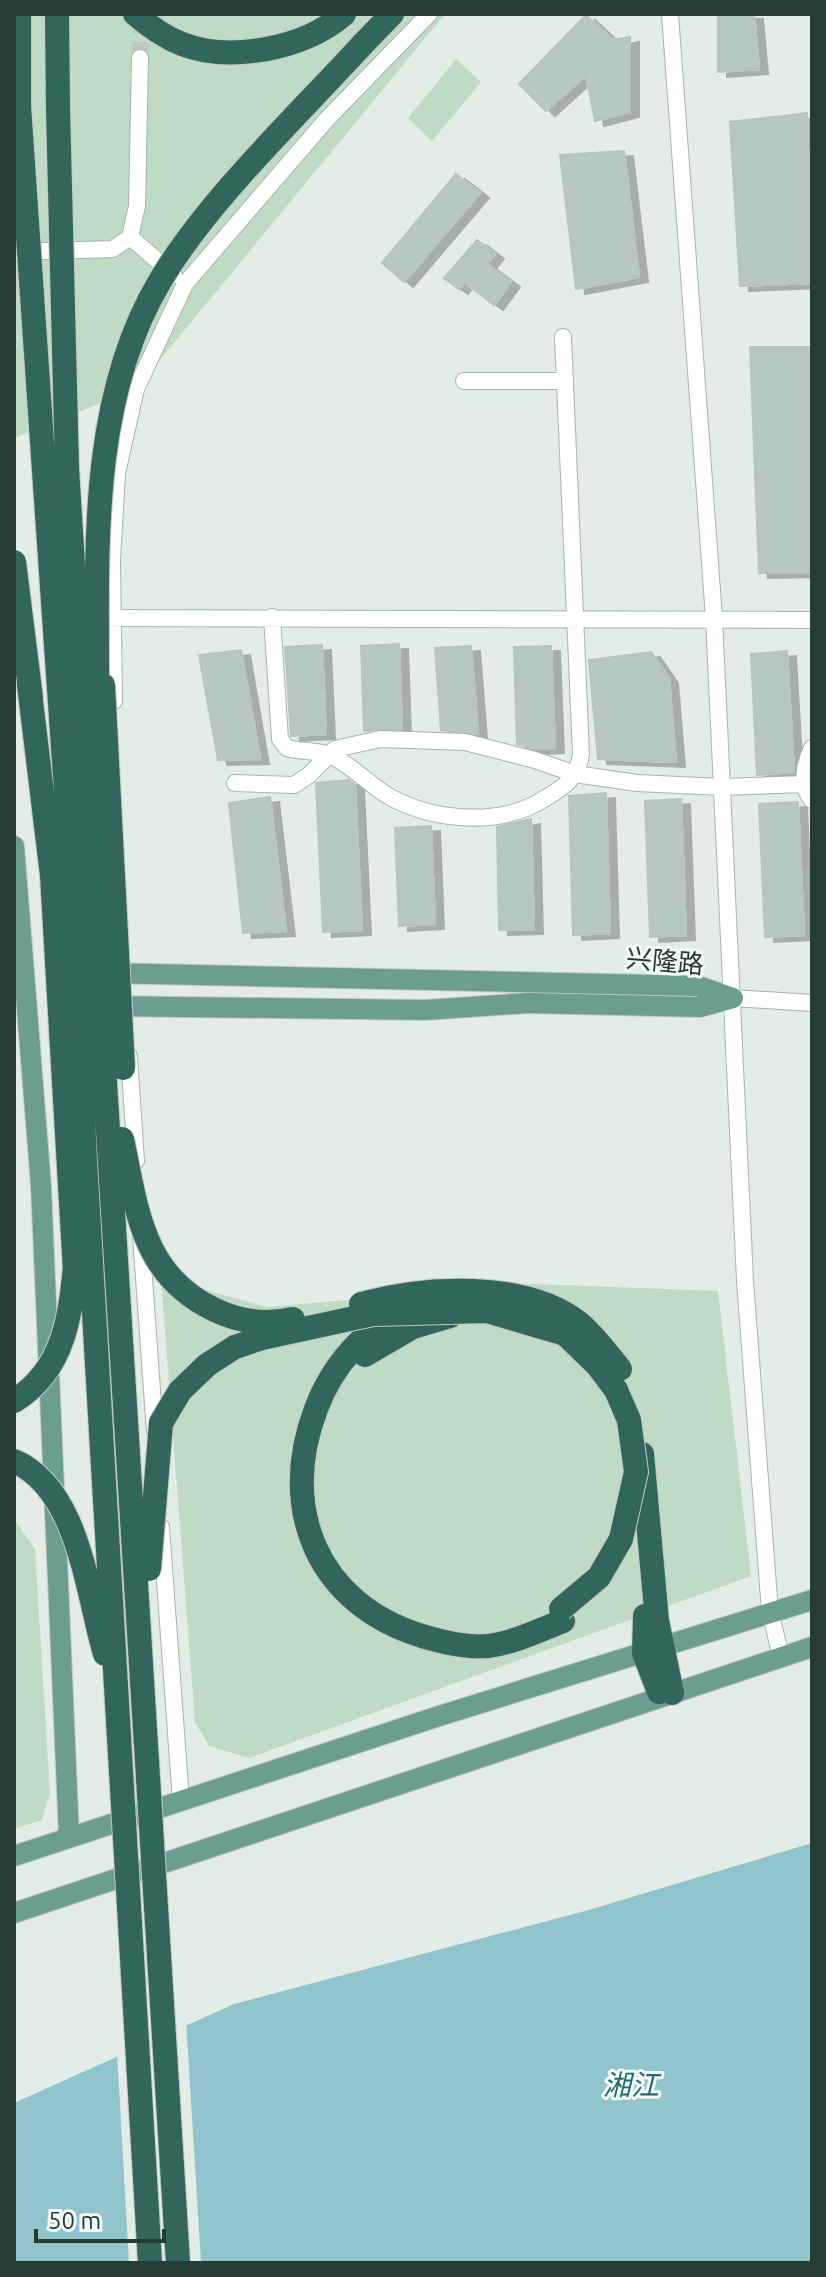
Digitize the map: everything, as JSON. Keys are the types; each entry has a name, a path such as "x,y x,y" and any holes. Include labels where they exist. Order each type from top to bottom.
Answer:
{"highway":[{"path":"19,14 19,106 85,906 106,1066 178,2263"},
{"path":"57,14 67,468 85,906"},
{"path":"135,14 154,30 185,46 224,51 269,48 313,35 344,14"},
{"path":"150,2263 85,1160 85,906 102,497 112,404 132,343 160,281 205,219 392,14"},
{"path":"14,562 52,875 75,1271"},
{"path":"98,587 128,1166"},
{"path":"29,685 85,906"},
{"path":"106,1066 146,1243 160,1268 190,1298 237,1320 279,1322 404,1292 447,1290 520,1298 548,1307 577,1322 623,1373 644,1416 649,1452 647,1489 631,1549 616,1575 596,1596 563,1621 488,1646 437,1641 401,1630 370,1614 343,1589 311,1537 300,1492 303,1443 323,1390 342,1360 367,1335 406,1310 437,1304 497,1302 528,1309 569,1327 616,1376 636,1446 652,1650 666,1695"},
{"path":"14,1401 43,1379 63,1342 75,1271 85,1160"},
{"path":"142,1667 153,1481 161,1423 180,1391 207,1365 235,1347 373,1314 487,1311 565,1334 598,1366 616,1390 629,1420 636,1472 621,1539 599,1577 561,1609 504,1632 472,1636 421,1627 402,1621 367,1598 342,1575 324,1543 315,1510 311,1470 314,1436 331,1396 369,1352 413,1327 445,1316 481,1314 514,1323 559,1343 586,1363 623,1423 636,1446"},
{"path":"14,1461 32,1469 49,1487 71,1524 117,1694"}],"main road":[{"path":"14,846 20,1004 41,1186 69,1837"},
{"name":"兴隆路","path":"19,972 698,986 733,998"},
{"name":"兴隆路","path":"20,1004 425,1010 528,1003 700,1007 733,998"},
{"path":"14,1856 812,1600"},
{"path":"14,1913 179,1861 413,1778 812,1647"}],"street":[{"path":"181,1801 123,973 112,618 117,473 136,389 185,284 327,119 429,14"},
{"path":"670,14 714,618 745,1281 770,1612 781,1656"},
{"path":"14,252 113,249 130,237 137,206 140,58"},
{"path":"130,237 185,284"},
{"path":"272,617 282,744 298,751 326,754 391,797 442,817 464,818 535,805 567,785 575,774 581,754 563,337"},
{"path":"464,381 565,381"},
{"path":"14,620 272,617 812,620"},
{"path":"235,783 294,785 309,775 326,754 351,742 380,739 465,742 575,774 637,783 723,787 806,784"},
{"path":"812,748 806,759 806,784 812,800"},
{"path":"733,998 812,1003"}],"green space":[{"path":"14,14 445,14 136,389 14,438"},
{"path":"456,59 481,82 432,141 408,118"},
{"path":"161,1278 267,1307 533,1284 718,1291 751,1576 249,1758 209,1746 195,1722"},
{"path":"14,1519 35,1549 50,1793 42,1820 14,1829"}],"water":[{"name":"湘江","path":"812,1843 812,2263 14,2263 14,2103 234,2004 585,1911"}],"pier":[{"path":"186,2021 201,2263 129,2263 117,2052"}],"building":[{"path":"718,14 754,14 759,69 718,72"},
{"path":"586,15 613,40 630,37 630,112 595,121 586,75 546,111 519,84"},
{"path":"807,113 812,283 740,286 730,122"},
{"path":"624,151 639,277 576,289 560,155"},
{"path":"456,174 480,193 404,282 382,263"},
{"path":"477,240 495,254 487,264 511,282 494,305 464,282 459,289 444,278"},
{"path":"750,347 812,347 812,572 759,573"},
{"path":"399,644 402,729 364,731 361,646"},
{"path":"322,645 326,734 291,736 285,647"},
{"path":"471,646 478,734 441,730 435,648"},
{"path":"551,646 555,748 536,749 517,744 514,647"},
{"path":"241,650 260,759 218,760 199,655"},
{"path":"787,651 794,772 757,775 751,654"},
{"path":"651,652 669,678 676,762 598,759 589,660"},
{"path":"349,780 355,785 362,930 323,932 316,783"},
{"path":"606,793 610,933 573,935 569,796"},
{"path":"270,797 286,931 243,933 229,803"},
{"path":"681,799 686,935 650,937 645,801"},
{"path":"798,802 804,935 765,937 759,804"},
{"path":"531,819 534,929 499,930 497,827"},
{"path":"431,826 435,924 399,926 395,828"}],"tunnel":[{"path":"140,58 141,14"}]}
